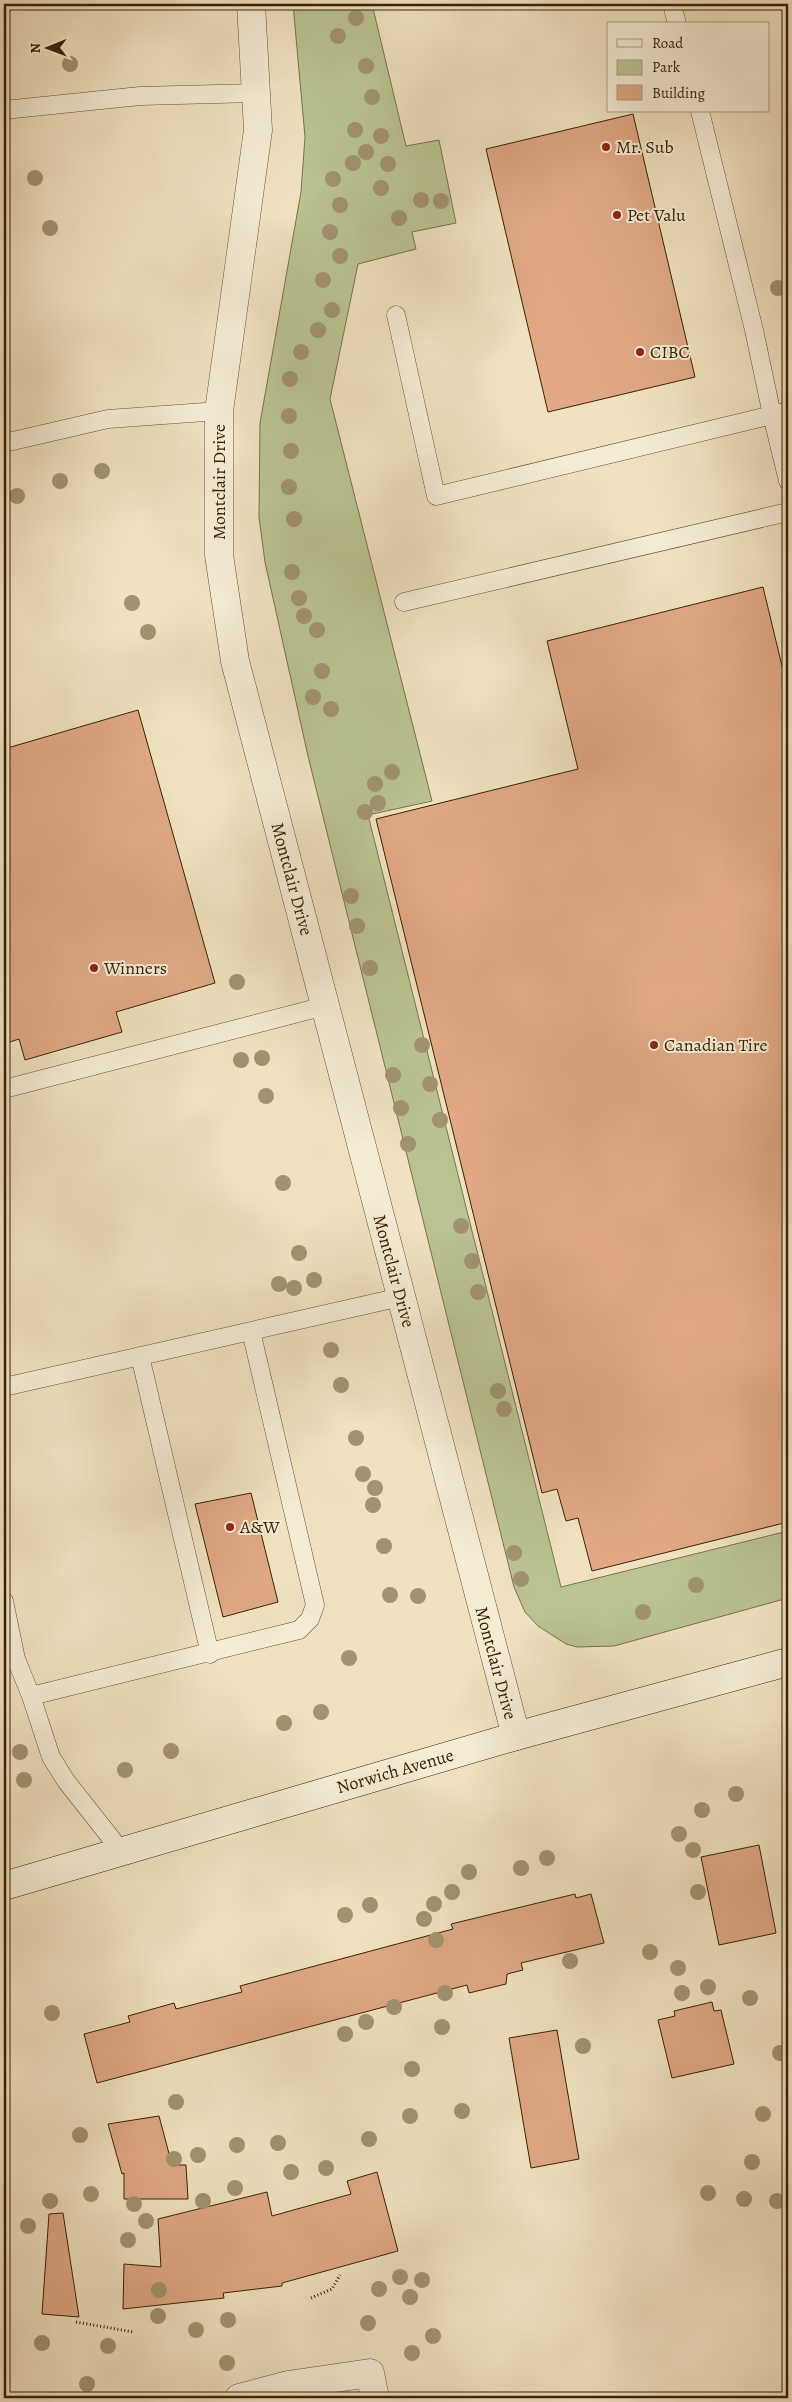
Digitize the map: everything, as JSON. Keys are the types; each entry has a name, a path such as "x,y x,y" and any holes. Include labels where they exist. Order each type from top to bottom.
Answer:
{"street":[{"name":"Montclair Drive","path":"251,4 258,130 218,411 219,555 235,661 516,1736"},
{"name":"Norwich Avenue","path":"4,1886 516,1736 788,1662"},
{"path":"238,2398 288,2385 370,2373 375,2398"}],"lane":[{"path":"672,4 676,22"},
{"path":"4,110 140,96 256,93"},
{"path":"700,112 754,330 780,413 788,481"},
{"path":"396,315 436,496 780,413"},
{"path":"4,443 108,419 218,411"},
{"path":"404,602 788,512"},
{"path":"4,1089 325,1006"},
{"path":"4,1387 401,1297"},
{"path":"31,1696 210,1654 299,1630 310,1619 315,1605 250,1331"},
{"path":"140,1356 210,1654"},
{"path":"4,1601 16,1659 31,1696 51,1757 57,1769 122,1852"}],"path":[{"path":"311,2298 332,2289 340,2275"},
{"path":"76,2322 133,2332"}],"green space":[{"path":"293,4 372,4 406,146 439,140 456,223 412,232 416,249 358,264 330,399 432,801 368,815 561,1587 788,1531 788,1598 614,1646 577,1647 566,1644 538,1626 525,1612 514,1587 308,756 265,562 259,517 260,423 301,192 305,137"}],"building":[{"path":"633,114 695,377 548,412 486,149"},
{"path":"763,587 788,691 788,1522 592,1571 578,1518 566,1521 557,1489 542,1493 376,819 578,769 547,641"},
{"path":"138,710 215,983 116,1012 122,1032 25,1060 19,1039 4,1044 4,749"},
{"path":"251,1493 278,1602 223,1617 195,1504"},
{"path":"759,1845 776,1933 719,1945 701,1857"},
{"path":"575,1894 576,1898 591,1894 604,1943 521,1963 523,1970 507,1974 506,1984 469,1993 467,1985 97,2083 84,2034 130,2022 128,2016 174,2003 176,2009 242,1992 240,1986 453,1929 451,1924"},
{"path":"712,2002 714,2011 721,2010 734,2064 672,2078 658,2020 675,2016 674,2011"},
{"path":"557,2030 579,2159 531,2168 509,2038"},
{"path":"159,2116 172,2165 186,2165 188,2199 124,2199 124,2173 122,2174 108,2124"},
{"path":"377,2172 398,2251 282,2283 282,2286 223,2293 224,2298 123,2309 124,2264 161,2267 158,2219 267,2192 272,2216 351,2194 347,2181"},
{"path":"63,2213 79,2317 42,2314 49,2214"}],"place":[{"name":"Mr. Sub","path":"606,147"},
{"name":"Pet Valu","path":"617,215"},
{"name":"CIBC","path":"640,352"},
{"name":"Winners","path":"94,968"},
{"name":"Canadian Tire","path":"654,1045"},
{"name":"A&W","path":"230,1527"}]}
